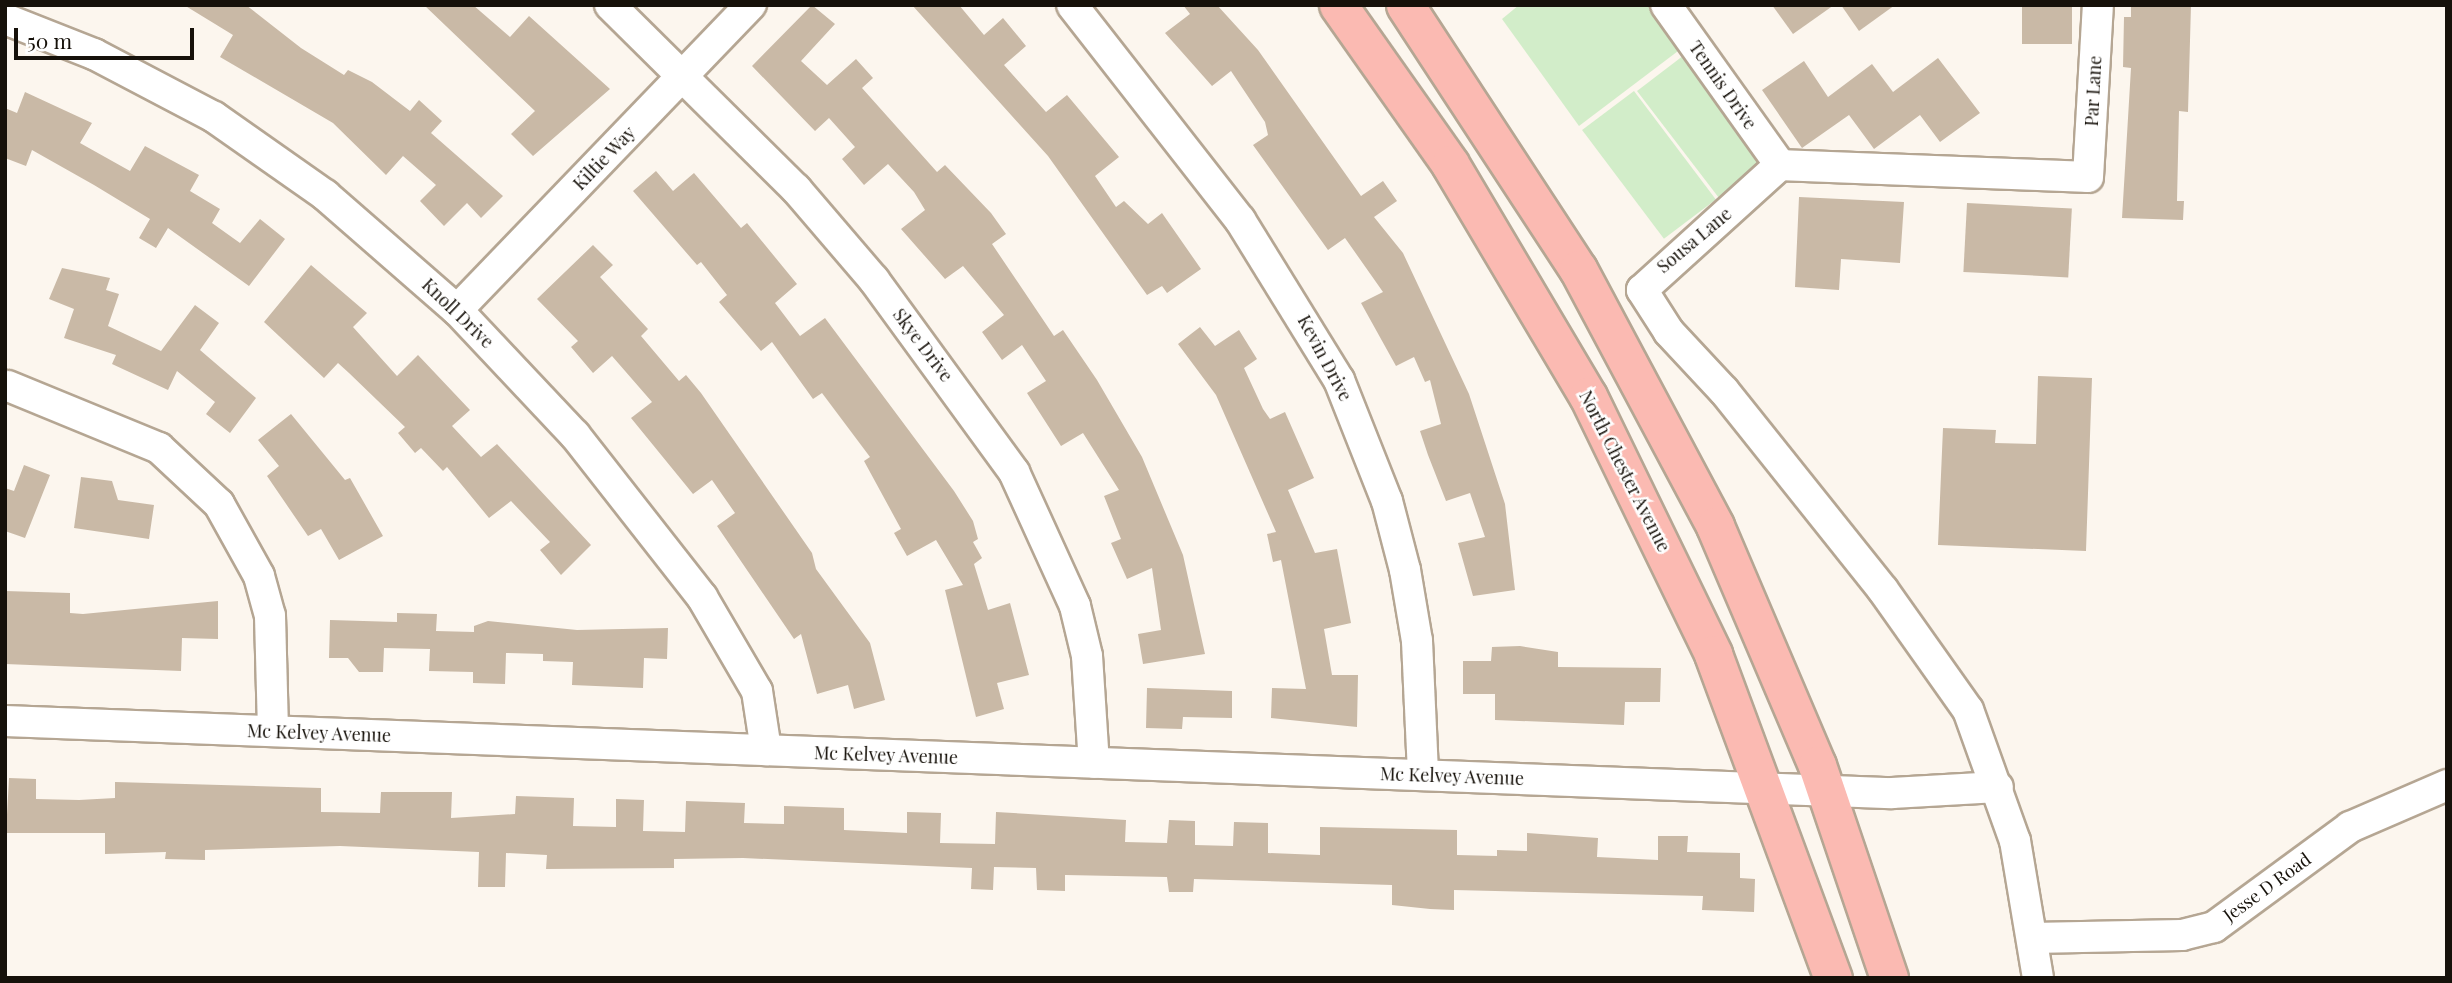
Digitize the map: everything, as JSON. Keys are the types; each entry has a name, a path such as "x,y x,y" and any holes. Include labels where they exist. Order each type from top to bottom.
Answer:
{"main road":[{"name":"North Chester Avenue","path":"1338,5 1450,164 1588,396 1666,550 1766,785 1833,978"},
{"path":"1405,5 1495,135 1636,371 1720,538 1825,789 1889,978"}],"street":[{"name":"Skye Drive","path":"610,5 685,74 874,280 1036,509 1061,565 1087,656 1094,763"},
{"name":"Kiltie Way","path":"457,310 751,5"},
{"name":"Kevin Drive","path":"1072,5 1240,220 1339,380 1387,500 1405,570 1418,653 1423,775"},
{"name":"Tennis Drive","path":"1666,5 1780,165"},
{"name":"Par Lane","path":"1780,165 2088,177 2098,5"},
{"name":"Knoll Drive","path":"5,19 94,54 233,130 325,195 457,310 575,435 702,597 757,691 766,750"},
{"name":"Sousa Lane","path":"1780,165 1654,273 1642,290 1668,332 1733,402 1936,662 1968,710 1998,787"},
{"path":"8,386 135,435 191,474 219,504 248,551 270,616 273,732"},
{"name":"Mc Kelvey Avenue","path":"5,721 1423,775 1766,785"},
{"path":"1766,785 1892,793 1998,787 2032,938 2038,978"},
{"name":"Jesse D Road","path":"2032,938 2182,935 2214,927 2350,827 2447,785"}],"green space":[{"path":"1519,5 1657,5 1686,45 1579,126 1502,19"},
{"path":"1692,49 1770,164 1719,198 1637,91"},
{"path":"1634,91 1716,200 1664,239 1582,130"}],"building":[{"path":"184,5 246,5 301,48 344,75 348,70 372,82 410,111 419,100 442,121 431,133 503,196 481,218 467,203 444,226 420,201 436,185 403,156 386,175 333,123 220,57 233,35"},
{"path":"424,5 473,5 510,37 529,16 610,89 533,156 511,134 535,111"},
{"path":"812,5 835,24 801,61 827,85 856,59 873,78 862,88 937,172 945,165 991,213 1006,234 992,244 1054,336 1063,330 1097,380 1142,457 1183,555 1205,654 1143,664 1138,634 1161,630 1152,568 1127,579 1111,543 1121,539 1104,496 1119,490 1083,433 1061,446 1027,393 1046,381 1022,345 1002,360 982,332 1004,315 963,266 945,279 901,229 925,210 914,192 888,164 864,185 842,159 855,147 829,118 815,131 752,66"},
{"path":"912,5 959,5 984,35 1003,18 1026,46 1004,65 1046,112 1067,95 1119,157 1095,176 1116,207 1124,201 1148,224 1162,213 1201,269 1167,293 1162,286 1147,295 1048,156"},
{"path":"1183,5 1217,5 1258,50 1361,196 1383,181 1397,201 1374,217 1403,253 1469,394 1505,504 1515,590 1473,596 1458,543 1485,537 1470,493 1446,501 1428,455 1420,431 1441,424 1430,380 1425,382 1414,357 1396,366 1361,303 1383,292 1345,238 1328,250 1253,145 1268,135 1265,122 1231,71 1212,86 1165,33 1190,14"},
{"path":"1772,5 1834,5 1793,34"},
{"path":"1841,5 1895,5 1859,31"},
{"path":"2022,5 2072,5 2072,44 2022,44"},
{"path":"2131,5 2191,5 2188,112 2179,111 2177,201 2184,201 2183,220 2122,218 2131,68 2123,67 2124,17 2131,17"},
{"path":"1938,58 1980,113 1940,142 1920,115 1874,149 1849,115 1802,148 1762,90 1804,61 1828,97 1872,64 1893,92"},
{"path":"25,92 92,123 80,143 130,171 145,146 199,175 190,191 220,209 212,223 240,243 260,219 285,239 249,286 168,228 156,248 139,238 150,219 94,185 32,150 26,166 5,158 5,108 17,113"},
{"path":"656,171 673,191 694,173 741,228 747,223 797,284 775,303 800,336 825,318 954,491 973,521 978,539 973,542 982,558 974,564 988,610 1010,603 1029,675 997,683 1004,709 976,717 945,590 963,585 936,540 907,556 894,533 901,529 864,461 870,457 822,393 813,399 772,342 761,351 719,302 727,295 701,262 697,265 633,191"},
{"path":"1799,197 1904,202 1900,263 1841,259 1839,290 1795,287"},
{"path":"1967,203 2072,208 2068,277 1963,272"},
{"path":"593,245 613,265 600,277 648,329 641,336 679,381 686,375 701,393 812,553 816,569 870,643 885,700 854,709 848,685 817,694 801,634 794,639 717,526 735,513 712,480 693,494 631,418 652,402 612,356 593,373 571,347 578,341 537,299"},
{"path":"311,265 367,313 353,327 397,376 418,355 470,410 452,426 481,457 497,444 591,545 561,575 540,550 550,542 511,501 489,518 447,467 443,471 421,448 415,453 398,433 405,427 338,363 324,378 264,322"},
{"path":"62,268 110,278 106,290 119,294 108,326 161,351 195,305 219,323 200,350 256,398 230,433 206,414 215,402 177,371 168,390 112,364 116,355 64,338 74,309 49,299"},
{"path":"1200,327 1215,346 1239,330 1257,359 1244,368 1263,409 1270,419 1285,412 1314,478 1288,490 1315,553 1337,549 1351,623 1324,629 1332,675 1358,675 1357,727 1271,718 1272,688 1306,689 1281,560 1273,562 1267,534 1276,532 1216,395 1178,344"},
{"path":"2038,376 2092,378 2086,551 1938,545 1943,428 1996,430 1995,443 2036,444"},
{"path":"291,414 345,480 350,478 383,536 339,560 321,529 308,536 267,476 279,466 258,440"},
{"path":"24,465 50,475 25,538 5,531 5,488 14,491"},
{"path":"81,477 112,481 118,500 154,505 149,539 74,528"},
{"path":"5,591 70,593 70,613 83,614 218,601 218,639 182,638 181,671 5,664"},
{"path":"397,613 437,614 436,631 474,632 474,626 488,621 577,630 668,628 667,659 644,658 643,688 572,685 573,662 543,661 543,654 506,653 505,684 473,683 473,672 429,671 430,649 384,648 383,672 359,672 348,658 329,658 330,620 397,622"},
{"path":"1520,646 1558,652 1558,667 1661,668 1660,702 1625,702 1624,725 1495,720 1495,694 1463,694 1463,661 1491,661 1492,647"},
{"path":"1147,688 1232,691 1232,718 1183,717 1182,729 1146,728"},
{"path":"9,778 36,779 36,799 115,798 115,782 321,788 321,812 380,813 381,792 452,792 451,818 515,814 516,796 574,798 573,826 616,827 616,799 644,800 643,831 685,832 686,801 745,803 744,823 784,824 784,806 844,808 844,830 907,833 907,812 941,813 940,843 995,844 996,812 1126,820 1125,842 1167,843 1169,820 1195,821 1195,845 1233,846 1234,822 1268,823 1268,853 1320,855 1320,827 1457,830 1457,855 1497,856 1497,850 1527,851 1527,833 1598,838 1597,857 1658,860 1658,836 1688,836 1687,852 1740,853 1740,878 1755,879 1754,912 1702,910 1703,896 1454,890 1454,910 1430,909 1392,905 1392,885 1194,879 1193,892 1169,892 1167,877 1065,875 1065,891 1037,890 1036,868 994,867 993,890 971,889 972,868 743,858 674,859 674,868 546,869 547,855 506,853 505,887 478,887 479,852 340,846 205,850 205,860 165,859 166,852 105,854 105,833 6,833"}]}
